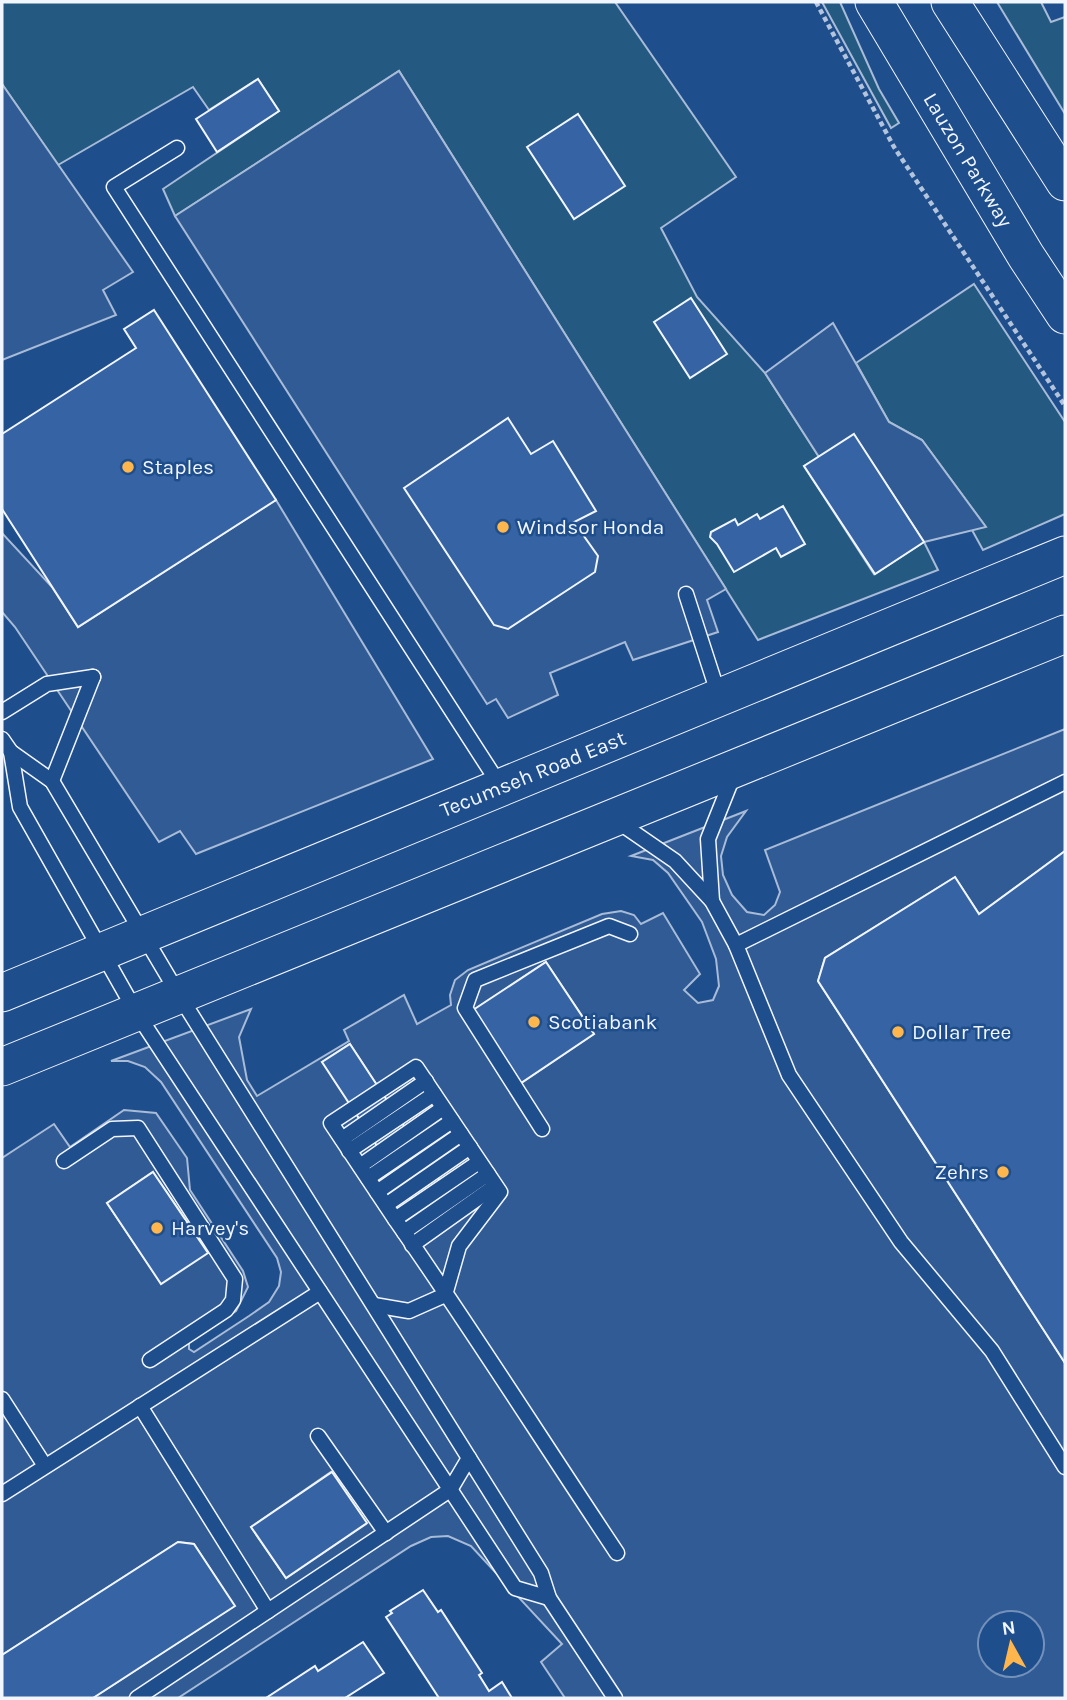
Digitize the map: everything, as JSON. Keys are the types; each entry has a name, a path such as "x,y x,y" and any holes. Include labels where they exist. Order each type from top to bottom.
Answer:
{"main road":[{"name":"Lauzon Parkway","path":"874,2 1065,315"},
{"path":"950,2 1065,182"},
{"name":"Tecumseh Road East","path":"2,993 1065,555"},
{"path":"2,1067 1065,634"}],"lane":[{"path":"177,148 114,187 501,787"},
{"path":"686,594 719,697"},
{"path":"2,712 47,684 93,677 52,781"},
{"path":"2,738 10,752 20,807 136,1012 514,1588 549,1598"},
{"path":"10,752 52,781 179,995 541,1573 549,1598 615,1698"},
{"path":"712,901 708,839 737,767"},
{"path":"736,945 1065,782"},
{"path":"613,818 674,861 712,901 736,945 789,1074 901,1242 992,1351 1065,1467"},
{"path":"542,1129 465,1008 475,980 609,926 630,934"},
{"path":"445,1295 459,1246 500,1192 416,1067 331,1123 359,1166 368,1178 445,1295 617,1553"},
{"path":"346,1145 430,1088"},
{"path":"359,1166 443,1108"},
{"path":"368,1178 452,1121"},
{"path":"64,1161 112,1129 138,1128 235,1279 233,1300 226,1310 150,1360"},
{"path":"377,1192 461,1135"},
{"path":"386,1205 470,1147"},
{"path":"395,1219 487,1174"},
{"path":"404,1232 487,1174"},
{"path":"412,1245 487,1174"},
{"path":"2,1494 320,1293"},
{"path":"374,1305 409,1311 445,1295"},
{"path":"2,1399 45,1466"},
{"path":"140,1406 268,1611"},
{"path":"318,1436 386,1533"},
{"path":"137,1698 450,1490 469,1458"}],"path":[{"path":"816,2 894,147 1065,405"}],"shaded area":[{"path":"2,2 615,2 736,177 661,228 697,297 765,373 819,457 804,466 874,574 924,542 938,570 758,640 399,71 175,216 163,189 279,111 258,79 209,110 193,87 58,165 2,84"},
{"path":"822,2 840,2 879,89 899,123 891,128"},
{"path":"997,2 1041,2 1051,22 1065,17 1065,114"},
{"path":"399,71 726,589 707,600 718,632 633,660 625,642 550,673 558,695 508,718 496,699 487,704 175,216"},
{"path":"2,84 133,272 103,290 116,315 2,360"},
{"path":"974,284 1065,422 1065,514 983,550 972,530 985,526 922,440 889,422 856,363"},
{"path":"833,323 889,422 922,440 986,527 924,542 854,435 819,457 765,373"},
{"path":"276,500 433,759 196,854 180,831 159,842 15,627 2,612 2,533 52,587 78,627"},
{"path":"1065,729 1065,851 979,914 955,877 825,958 818,981 1065,1363 1065,1698 565,1698 541,1662 562,1644 471,1546 448,1536 431,1537 411,1546 178,1698 93,1698 234,1606 194,1544 178,1542 2,1655 2,1158 54,1124 70,1147 124,1110 156,1113 187,1158 190,1190 243,1271 248,1287 236,1311 189,1341 189,1349 194,1352 269,1302 279,1286 281,1272 277,1258 161,1082 145,1067 128,1061 111,1061 251,1009 239,1037 247,1080 257,1096 349,1041 344,1030 404,995 417,1024 451,1005 450,995 455,980 468,970 602,914 621,911 634,915 641,924 663,913 700,974 684,990 698,1003 713,1000 719,986 716,959 702,922 668,873 653,860 631,856 746,811 727,837 721,856 723,875 732,895 747,912 764,915 775,905 780,892 765,850","holes":["546,962 594,1034 521,1083 474,1010","350,1044 463,1216 322,1062","153,1172 208,1252 161,1283 107,1203","331,1472 366,1524 286,1578 251,1527"]}],"building":[{"path":"258,79 279,111 217,152 196,119"},
{"path":"578,114 625,186 574,219 527,147"},
{"path":"691,298 727,354 690,378 654,322"},
{"name":"Staples","path":"154,310 276,500 78,627 2,509 2,434 136,348 124,329"},
{"path":"508,418 531,454 553,441 596,511 574,522 598,556 595,572 508,629 494,625 404,488"},
{"path":"854,434 924,542 875,574 804,466"},
{"path":"783,506 805,544 781,557 776,548 734,572 710,537 711,532 735,519 738,525 757,514 760,519"},
{"name":"Zehrs","path":"1065,851 1065,1363 818,981 825,958 955,877 979,914"},
{"name":"Scotiabank","path":"546,962 594,1034 521,1083 473,1010"},
{"path":"350,1044 463,1216 436,1236 322,1062"},
{"name":"Harvey's","path":"153,1172 208,1253 161,1284 107,1203"},
{"path":"332,1472 367,1523 286,1578 251,1527"},
{"path":"178,1542 194,1544 235,1606 93,1698 2,1698 2,1655"},
{"path":"423,1590 438,1612 441,1610 482,1673 479,1675 489,1691 502,1682 512,1698 439,1698 386,1617 392,1613 390,1611"},
{"path":"363,1642 384,1673 345,1698 266,1698 315,1666 318,1671"}],"place":[{"name":"Staples","path":"128,467"},
{"name":"Windsor Honda","path":"503,527"},
{"name":"Scotiabank","path":"534,1022"},
{"name":"Dollar Tree","path":"898,1032"},
{"name":"Zehrs","path":"1003,1172"},
{"name":"Harvey's","path":"157,1228"}]}
